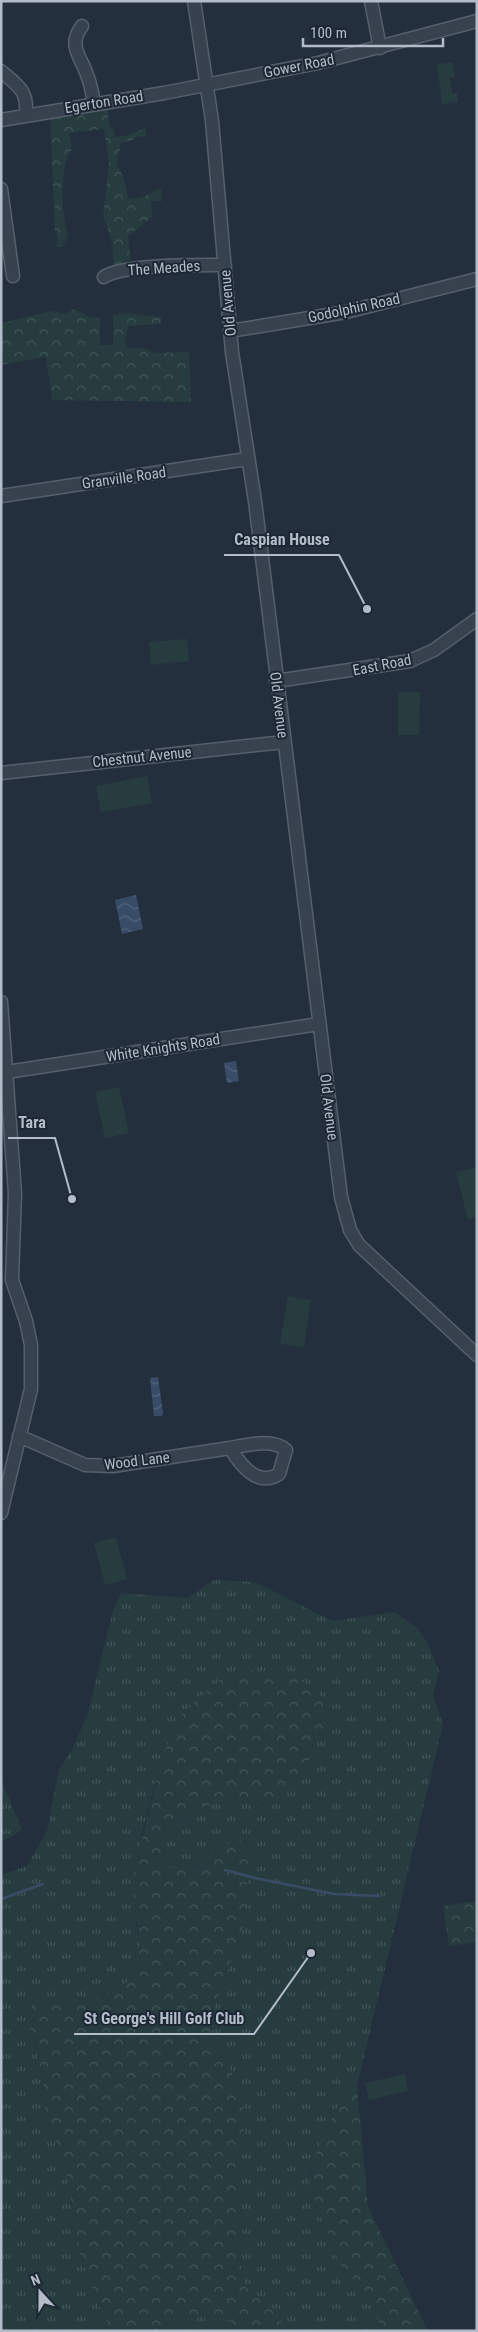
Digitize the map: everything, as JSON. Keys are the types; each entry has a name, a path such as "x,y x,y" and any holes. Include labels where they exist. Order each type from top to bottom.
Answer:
{"street":[{"name":"Old Avenue","path":"194,1 207,85 230,331 255,501 341,1197 350,1230 359,1245 477,1355"},
{"path":"371,1 380,48"},
{"name":"Gower Road","path":"207,85 318,63 477,21"},
{"path":"82,26 76,34 76,54 87,74 94,103"},
{"path":"1,71 23,92 27,104 26,115"},
{"name":"Egerton Road","path":"1,120 207,85"},
{"path":"1,190 13,276"},
{"name":"The Meades","path":"104,277 113,272 138,269 225,265"},
{"name":"Godolphin Road","path":"230,331 346,312 477,279"},
{"name":"Granville Road","path":"1,496 248,460"},
{"name":"East Road","path":"276,681 410,661 434,650 477,619"},
{"name":"Chestnut Avenue","path":"1,773 284,742"},
{"path":"1,1002 15,1193 6,1258 8,1285 28,1332 32,1368 31,1389 1,1512"},
{"name":"White Knights Road","path":"7,1072 319,1024"},
{"name":"Wood Lane","path":"19,1436 85,1465 113,1466 230,1448"}],"green space":[{"path":"453,62 455,77 450,78 452,93 457,93 458,102 442,104 437,64"},
{"path":"108,109 109,124 114,131 115,137 126,136 145,128 147,136 135,137 133,140 121,143 117,164 129,199 141,198 161,188 162,201 151,201 152,217 128,236 131,262 114,266 111,237 103,217 109,163 104,129 69,133 72,149 65,166 62,190 68,235 62,247 56,247 58,238 55,232 50,111 67,114"},
{"path":"74,309 92,318 100,317 100,345 113,345 113,315 126,313 163,317 160,324 128,326 125,344 128,348 143,348 155,353 189,352 191,402 52,400 46,357 1,365 1,323 52,311 65,314"},
{"path":"187,639 189,661 151,665 149,642"},
{"path":"398,692 420,692 419,735 398,735"},
{"path":"147,776 152,803 101,812 96,786"},
{"path":"119,1087 129,1133 105,1138 95,1092"},
{"path":"477,1167 477,1217 468,1220 456,1172"},
{"path":"288,1296 311,1300 304,1347 280,1344"},
{"path":"116,1537 127,1579 105,1585 94,1543"},
{"path":"214,1580 255,1582 332,1621 395,1612 417,1628 427,1642 439,1671 433,1696 443,1724 357,2086 346,2090 310,2172 315,2201 340,2265 374,2302 381,2331 286,2331 277,2313 245,2287 236,2240 242,2212 235,2183 235,2163 244,2142 231,2070 212,2041 211,2017 243,1928 247,1882 252,1862 250,1849 245,1841 222,1848 209,1860 183,1870 171,1868 160,1861 166,1836 179,1818 188,1812 199,1807 224,1802 267,1804 306,1771 312,1747 325,1727 161,1761 142,1833 136,1924 139,1942 139,1965 135,1973 124,1985 105,1995 83,2003 64,2003 47,2000 35,2005 29,2022 43,2077 45,2115 66,2170 80,2253 103,2316 114,2331 1,2331 1,1875 27,1866 47,1831 59,1770 73,1748 88,1713 113,1611 121,1593 188,1598"},
{"path":"252,1671 285,1674 313,1687 328,1704 325,1727 312,1747 306,1771 287,1792 267,1804 224,1802 194,1809 177,1819 165,1837 160,1861 171,1867 190,1868 209,1859 235,1838 245,1841 250,1849 252,1862 247,1882 243,1928 211,2017 212,2041 231,2070 244,2106 244,2142 235,2163 235,2183 242,2212 236,2240 245,2287 277,2313 286,2331 241,2331 228,2319 191,2316 146,2331 114,2331 103,2316 80,2253 66,2170 45,2115 43,2077 29,2022 35,2005 47,2000 64,2003 83,2003 105,1995 124,1985 135,1973 139,1965 139,1942 132,1880 161,1761 179,1718 198,1698 226,1676"},
{"path":"1,1779 22,1830 9,1838 1,1840"},
{"path":"477,1901 477,1942 449,1946 443,1906"},
{"path":"405,2074 408,2091 369,2100 365,2083"},
{"path":"357,2086 368,2207 428,2331 381,2331 374,2302 340,2265 309,2186 314,2161 329,2125 346,2090"},
{"path":"191,2316 228,2319 241,2331 146,2331"}],"water":[{"path":"136,895 143,929 122,934 115,900"},
{"path":"236,1061 239,1081 227,1083 224,1063"},
{"path":"158,1377 163,1413 162,1416 154,1416 150,1378"}],"waterway":[{"path":"225,1870 334,1894 379,1896"},
{"path":"1,1899 43,1884"}],"place":[{"name":"Caspian House","path":"367,609"},
{"name":"Tara","path":"72,1199"},
{"name":"St George's Hill Golf Club","path":"311,1953"}]}
